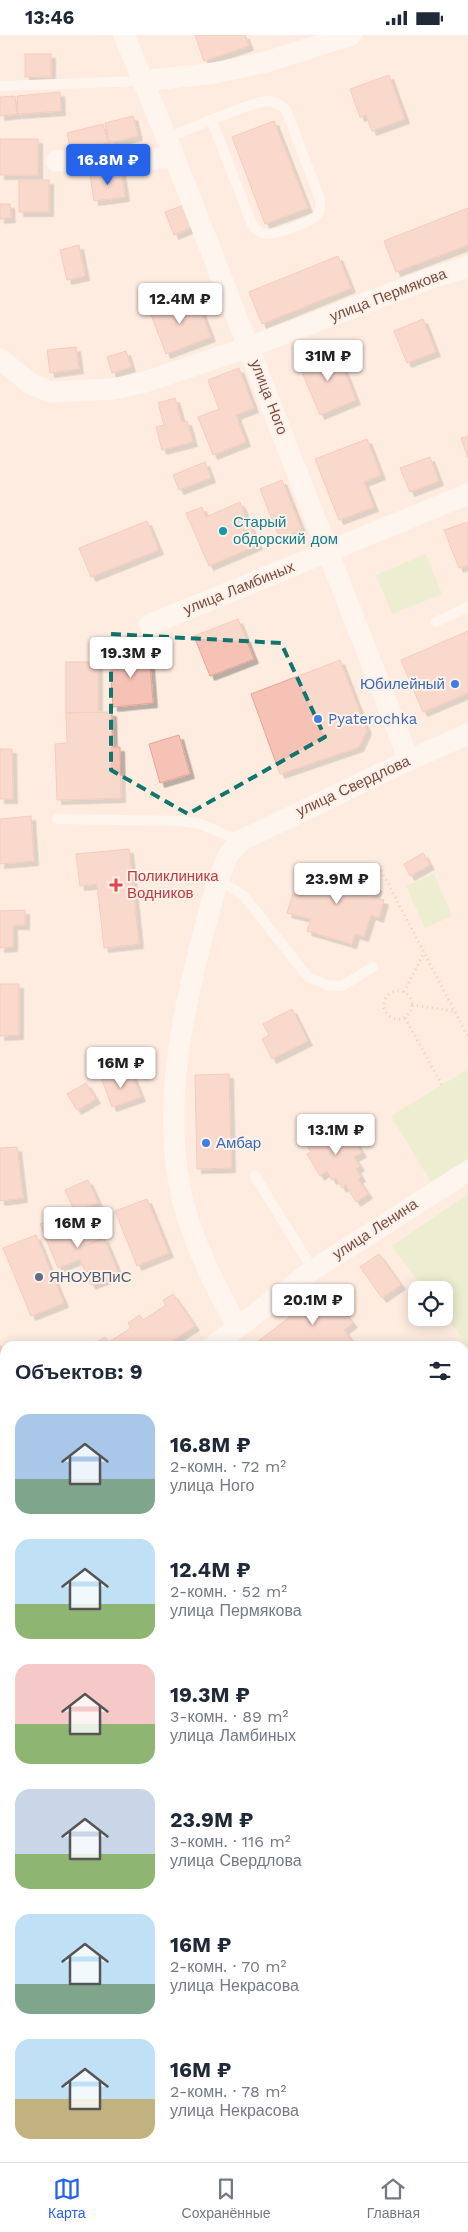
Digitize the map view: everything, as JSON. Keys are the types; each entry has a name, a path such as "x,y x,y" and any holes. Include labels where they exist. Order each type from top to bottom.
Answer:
{"street":[{"name":"улица Ного","path":"124,35 249,347 409,760"},
{"path":"144,81 214,73 266,62 316,40 351,35"},
{"path":"56,161 96,159 138,162 170,147"},
{"name":"улица Пермякова","path":"0,359 31,384 51,392 113,389 145,382 249,347 434,277 468,267"},
{"name":"улица Ламбиных","path":"149,625 468,494"},
{"name":"улица Свердлова","path":"240,841 409,760 468,734"},
{"path":"237,1327 214,1283 188,1218 179,1180 174,1132 175,1074 180,1042 218,879 228,855 240,841"},
{"name":"улица Ленина","path":"219,1341 313,1270 468,1171"}],"lane":[{"path":"0,86 144,81"},
{"path":"170,147 212,121 262,102 272,101 286,110 320,199 320,208 317,216 272,234 264,234 257,231 251,222 212,121"},
{"path":"436,622 468,607"},
{"path":"57,819 182,821 209,826 240,841"},
{"path":"218,879 244,897 308,977 328,985 342,986 373,967"},
{"path":"255,1176 313,1270"}],"path":[{"path":"379,866 468,1037"},
{"path":"404,992 424,953"},
{"path":"392,992 404,992 410,997 411,1011 405,1018 394,1019 386,1012 384,1006 386,998 392,992"},
{"path":"412,1005 454,1011"},
{"path":"405,1018 442,1085"}],"highlighted area":[{"path":"111,634 281,643 325,737 188,814 111,770"}],"green space":[{"path":"426,554 442,594 392,614 376,575"},
{"path":"434,874 452,916 425,928 406,886"},
{"path":"468,1069 468,1159 431,1182 391,1116"},
{"path":"468,1194 468,1341 464,1341 453,1326 453,1281 418,1281 392,1246"}],"building":[{"path":"195,35 245,35 249,46 204,61"},
{"path":"25,54 51,54 51,77 25,77"},
{"path":"389,75 405,119 372,131 366,115 360,117 350,89"},
{"path":"60,92 61,111 18,114 17,96"},
{"path":"15,96 17,114 0,116 0,97"},
{"path":"133,116 138,136 110,143 105,123"},
{"path":"274,121 308,208 265,224 232,137"},
{"path":"103,124 108,143 71,151 67,133"},
{"path":"0,139 38,139 38,175 0,175"},
{"path":"121,170 125,197 94,201 90,175"},
{"path":"19,180 49,180 49,212 19,212"},
{"path":"0,204 10,204 11,218 0,219"},
{"path":"184,205 193,227 174,235 165,212"},
{"path":"468,208 468,245 396,272 384,241"},
{"path":"79,245 85,276 67,280 60,250"},
{"path":"338,256 351,288 262,324 249,292"},
{"path":"195,295 211,337 166,354 150,312"},
{"path":"423,319 436,352 407,363 394,331"},
{"path":"76,347 79,369 50,373 47,350"},
{"path":"336,350 356,400 320,415 299,365"},
{"path":"126,351 131,367 112,373 107,357"},
{"path":"239,368 254,408 236,415 246,442 213,455 198,417 219,409 208,380"},
{"path":"175,398 182,422 187,421 193,442 162,450 156,427 164,425 158,403"},
{"path":"468,436 468,458 461,438"},
{"path":"367,439 381,475 364,482 374,507 339,520 315,459"},
{"path":"430,457 439,481 410,492 400,468"},
{"path":"205,462 211,478 179,490 173,475"},
{"path":"282,480 302,530 280,539 260,489"},
{"name":"Старый обдорский дом","path":"240,502 258,545 209,566 186,513 202,507 206,517"},
{"path":"147,521 159,550 91,577 79,548"},
{"path":"468,522 468,565 459,568 444,530"},
{"path":"238,619 254,659 210,676 194,636"},
{"path":"468,631 468,693 423,712 401,660"},
{"path":"149,652 153,703 113,707 109,655"},
{"path":"340,660 367,730 359,747 280,774 251,694"},
{"path":"66,662 98,662 98,713 66,713"},
{"path":"112,712 113,747 120,747 121,798 57,800 55,744 67,743 66,713"},
{"path":"179,735 190,774 160,783 149,744"},
{"path":"0,749 12,749 13,799 0,799"},
{"path":"31,816 34,861 0,864 0,819"},
{"path":"129,849 139,944 104,948 97,884 80,886 76,854"},
{"path":"423,853 430,865 410,876 404,864"},
{"path":"335,868 355,874 353,880 378,887 374,898 384,900 379,918 371,915 364,937 355,934 352,944 307,931 311,919 287,913 293,893 303,896 310,869 333,876"},
{"path":"25,910 25,925 13,925 13,947 0,948 0,911"},
{"path":"0,984 19,984 19,1035 0,1036"},
{"path":"292,1009 308,1041 272,1059 262,1039 269,1035 263,1024"},
{"path":"130,1070 141,1097 112,1107 102,1080"},
{"path":"229,1074 231,1168 197,1169 195,1075"},
{"path":"86,1083 96,1099 77,1110 67,1094"},
{"path":"322,1116 327,1125 332,1122 336,1129 341,1126 346,1134 350,1132 362,1153 354,1157 360,1166 356,1169 361,1177 358,1179 368,1194 356,1202 346,1185 342,1188 336,1178 332,1180 327,1171 320,1176 307,1154 311,1152 306,1144 311,1141 307,1135 312,1132 308,1124"},
{"path":"17,1147 23,1198 0,1201 0,1148"},
{"path":"88,1180 98,1202 75,1212 65,1190"},
{"path":"147,1199 169,1253 137,1266 115,1211"},
{"path":"71,1211 85,1246 104,1238 119,1274 91,1285 80,1259 58,1268 40,1224"},
{"path":"88,1215 99,1240 85,1246 75,1221"},
{"path":"36,1235 64,1303 31,1316 3,1248"},
{"path":"379,1254 401,1285 382,1298 360,1267"},
{"path":"326,1289 353,1323 344,1330 352,1341 258,1341"},
{"path":"173,1294 195,1326 172,1341 111,1341 131,1328 128,1323 140,1315 143,1320 166,1305 163,1300"},
{"path":"105,1337 108,1341 99,1341"}],"place":[{"name":"Старый обдорский дом","path":"223,531"},
{"name":"Юбилейный","path":"455,684"},
{"name":"Pyaterochka","path":"318,719"},
{"name":"Поликлиника Водников","path":"116,885"},
{"name":"Амбар","path":"206,1143"},
{"name":"ЯНОУВПиС","path":"39,1277"}]}
